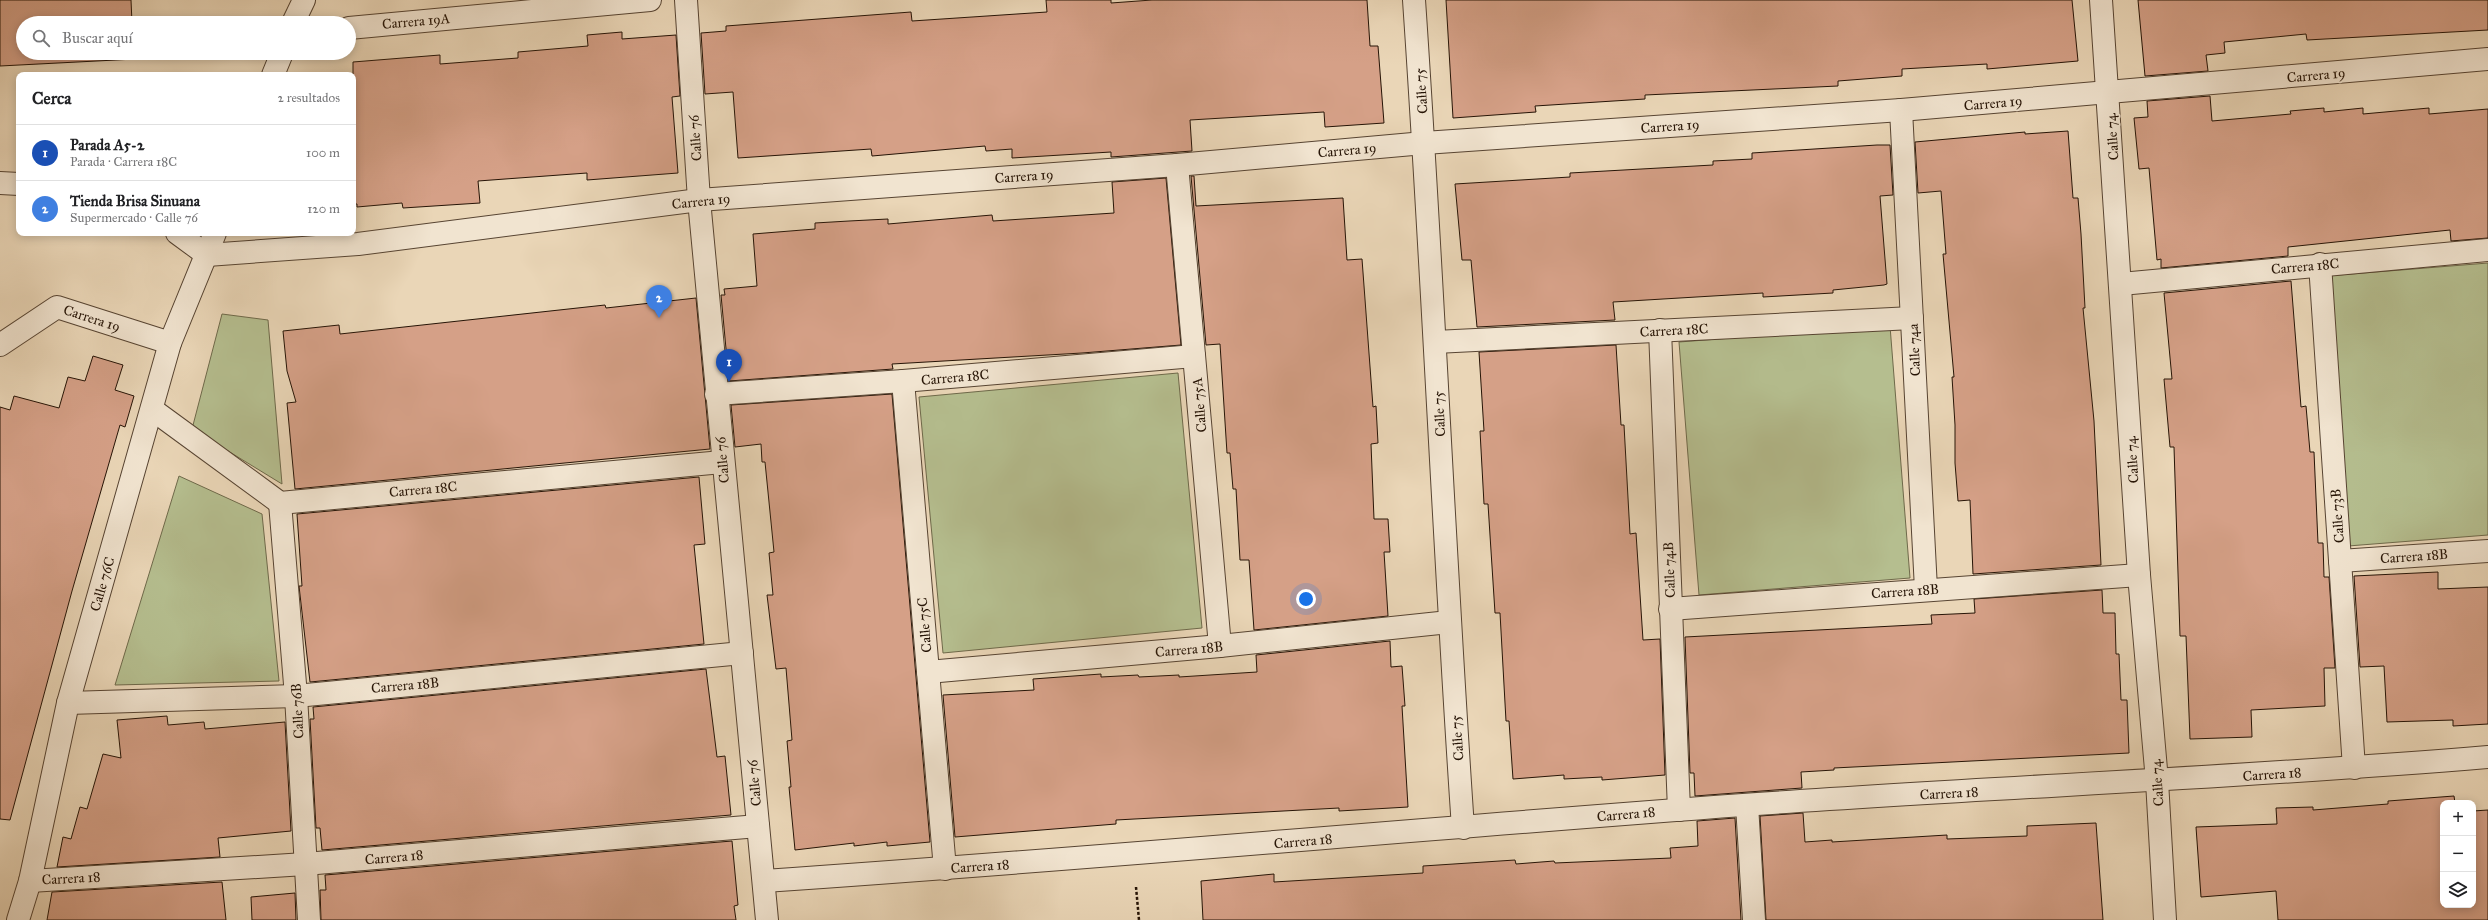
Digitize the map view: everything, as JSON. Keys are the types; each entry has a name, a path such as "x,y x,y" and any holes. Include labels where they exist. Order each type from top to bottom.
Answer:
{"street":[{"path":"296,16 304,0"},
{"name":"Carrera 19A","path":"356,27 650,0"},
{"name":"Calle 76","path":"686,0 699,200 716,394 767,920"},
{"name":"Calle 75","path":"1414,0 1436,342 1449,622 1463,828"},
{"name":"Calle 74","path":"2101,0 2122,284 2139,574 2157,781 2165,920"},
{"name":"Carrera 19","path":"207,255 358,244 699,200 1177,165 1424,143 2109,94 2488,59"},
{"path":"275,72 279,60"},
{"name":"Calle 74a","path":"1901,110 1926,589"},
{"name":"Calle 75A","path":"1177,165 1220,646"},
{"path":"0,183 16,184"},
{"path":"181,236 207,255"},
{"name":"Calle 76C","path":"18,920 30,880 68,703 153,410 170,343 214,236"},
{"name":"Carrera 18C","path":"2122,284 2320,264 2488,250"},
{"name":"Calle 73B","path":"2320,264 2354,768"},
{"name":"Carrera 19","path":"0,345 57,307 170,343"},
{"name":"Carrera 18C","path":"1436,342 1912,318"},
{"name":"Calle 74B","path":"1660,330 1679,810"},
{"name":"Carrera 18C","path":"716,394 903,382 1194,356"},
{"name":"Calle 75C","path":"903,382 945,869"},
{"path":"153,410 280,502"},
{"name":"Carrera 18C","path":"280,502 722,462"},
{"name":"Calle 76B","path":"280,502 296,696 309,920"},
{"name":"Carrera 18B","path":"2340,561 2488,551"},
{"name":"Carrera 18B","path":"1670,609 2139,574"},
{"name":"Carrera 18B","path":"928,672 1220,646 1449,622"},
{"name":"Carrera 18B","path":"68,703 296,696 742,653"},
{"name":"Carrera 18","path":"764,881 945,869 1747,804 2157,781 2354,768 2488,757"},
{"path":"1747,804 1754,920"},
{"name":"Carrera 18","path":"30,880 305,864 758,826"}],"green space":[{"path":"2488,263 2488,535 2348,546 2326,276"},
{"path":"222,314 268,320 282,484 192,429"},
{"path":"1890,326 1910,578 1699,595 1679,342"},
{"path":"1178,373 1202,628 943,653 919,397"},
{"path":"179,476 262,514 279,681 115,685"}],"building":[{"path":"0,0 131,0 132,16 16,16 16,60 116,60 0,66"},
{"path":"1046,0 1111,0 1111,3 1152,0 1367,0 1370,46 1378,46 1384,123 1325,127 1324,112 1190,120 1192,151 1111,157 1111,152 1012,158 1012,149 986,151 985,146 872,156 871,149 738,158 733,92 705,94 701,33 726,31 726,26 911,12 912,21 1047,12"},
{"path":"1446,0 2072,0 2078,61 1987,69 1987,64 1902,69 1902,76 1838,81 1838,86 1645,95 1645,99 1535,106 1536,112 1453,118"},
{"path":"2138,0 2488,0 2488,30 2307,40 2306,34 2224,42 2225,53 2206,55 2208,71 2145,76"},
{"path":"622,32 622,39 676,35 680,96 672,97 678,173 587,180 587,173 478,181 480,203 403,208 402,203 357,207 356,72 353,72 353,62 440,55 440,64 518,58 518,52 588,46 587,35"},
{"path":"2210,96 2212,121 2291,114 2290,111 2324,108 2324,112 2363,108 2363,114 2429,108 2429,114 2488,109 2488,238 2451,241 2450,230 2288,247 2288,256 2161,268 2161,259 2157,260 2149,168 2139,169 2134,118 2148,117 2147,101"},
{"path":"2068,131 2073,198 2078,198 2081,234 2085,308 2083,308 2094,421 2101,565 1973,574 1970,500 1958,501 1952,377 1954,377 1943,254 1946,254 1941,191 1918,193 1915,142 2025,132 2025,134"},
{"path":"1890,145 1893,195 1880,196 1887,284 1833,290 1833,293 1763,297 1763,293 1613,302 1615,320 1477,327 1471,260 1462,260 1455,184 1570,177 1570,173 1713,165 1713,161 1752,159 1752,153"},
{"path":"1191,176 1194,176 1196,206 1343,198 1347,260 1362,259 1373,407 1376,406 1378,443 1371,444 1374,519 1388,519 1390,552 1384,552 1388,616 1254,630 1249,560 1240,560 1236,489 1233,489 1230,453 1227,453 1220,344 1206,345"},
{"path":"1166,178 1181,345 1082,353 892,364 893,369 729,381 721,295 725,295 724,289 757,286 753,234 815,229 815,223 849,221 888,219 888,224 992,215 993,221 1114,213 1112,182"},
{"path":"2291,281 2301,407 2306,406 2310,452 2314,452 2318,543 2323,543 2324,577 2329,577 2335,668 2324,668 2325,706 2251,710 2252,737 2190,739 2186,636 2180,636 2174,447 2170,447 2164,379 2172,379 2164,293"},
{"path":"696,298 710,449 295,489 287,403 296,402 287,371 283,331 339,325 340,334 605,305 606,308"},
{"path":"1616,345 1621,425 1624,425 1630,534 1636,533 1643,640 1660,639 1665,775 1602,780 1602,777 1564,779 1564,775 1513,779 1509,721 1506,721 1500,613 1495,613 1488,504 1484,504 1480,431 1484,431 1479,352"},
{"path":"93,356 123,365 115,390 134,396 125,427 120,425 72,591 10,820 0,819 0,407 10,410 14,396 59,408 68,377 85,381"},
{"path":"892,394 930,842 887,846 887,842 854,846 854,843 795,850 789,787 791,787 787,741 792,740 786,668 776,669 767,595 773,595 769,553 774,552 765,462 762,462 761,444 735,447 731,405"},
{"path":"699,477 705,544 694,545 704,644 310,682 299,586 302,586 297,514"},
{"path":"2438,572 2438,589 2488,587 2488,724 2453,726 2453,720 2387,722 2384,666 2360,667 2354,576"},
{"path":"2102,590 2103,613 2115,613 2116,654 2119,654 2121,700 2127,700 2129,753 1834,768 1834,770 1801,772 1802,788 1695,796 1694,773 1690,773 1685,637 1932,624 1931,615 1975,613 1974,599"},
{"path":"1390,641 1391,667 1402,666 1405,706 1402,706 1408,807 1339,811 1339,808 1116,820 1116,824 955,837 943,695 1034,690 1033,679 1101,674 1101,677 1179,675 1179,677 1257,672 1256,655"},
{"path":"706,669 717,757 725,756 731,815 322,850 320,828 316,828 310,719 314,719 313,707"},
{"path":"167,716 168,725 204,722 205,729 285,722 291,831 218,838 220,857 57,867 63,837 71,839 80,807 87,809 103,754 121,758 117,720"},
{"path":"2454,796 2455,800 2440,800 2440,908 2476,908 2476,811 2488,810 2488,920 2278,920 2276,891 2201,897 2196,827 2277,824 2276,808 2313,807 2313,810 2388,804 2388,801"},
{"path":"1803,813 1805,842 1832,840 1832,842 1947,835 1947,839 2027,836 2027,826 2096,823 2103,920 1766,920 1760,816"},
{"path":"1735,818 1741,920 1203,920 1201,881 1274,874 1274,882 1423,873 1423,866 1515,860 1516,864 1554,861 1555,863 1671,858 1670,848 1698,846 1697,821"},
{"path":"732,841 738,905 734,906 736,920 321,920 320,890 326,890 325,875"},
{"path":"222,882 226,920 47,920 52,892"},
{"path":"295,893 296,920 252,920 251,897"}],"place":[{"name":"Tienda Brisa Sinuana","path":"659,318"},
{"name":"Parada A5-2","path":"729,382"}]}
